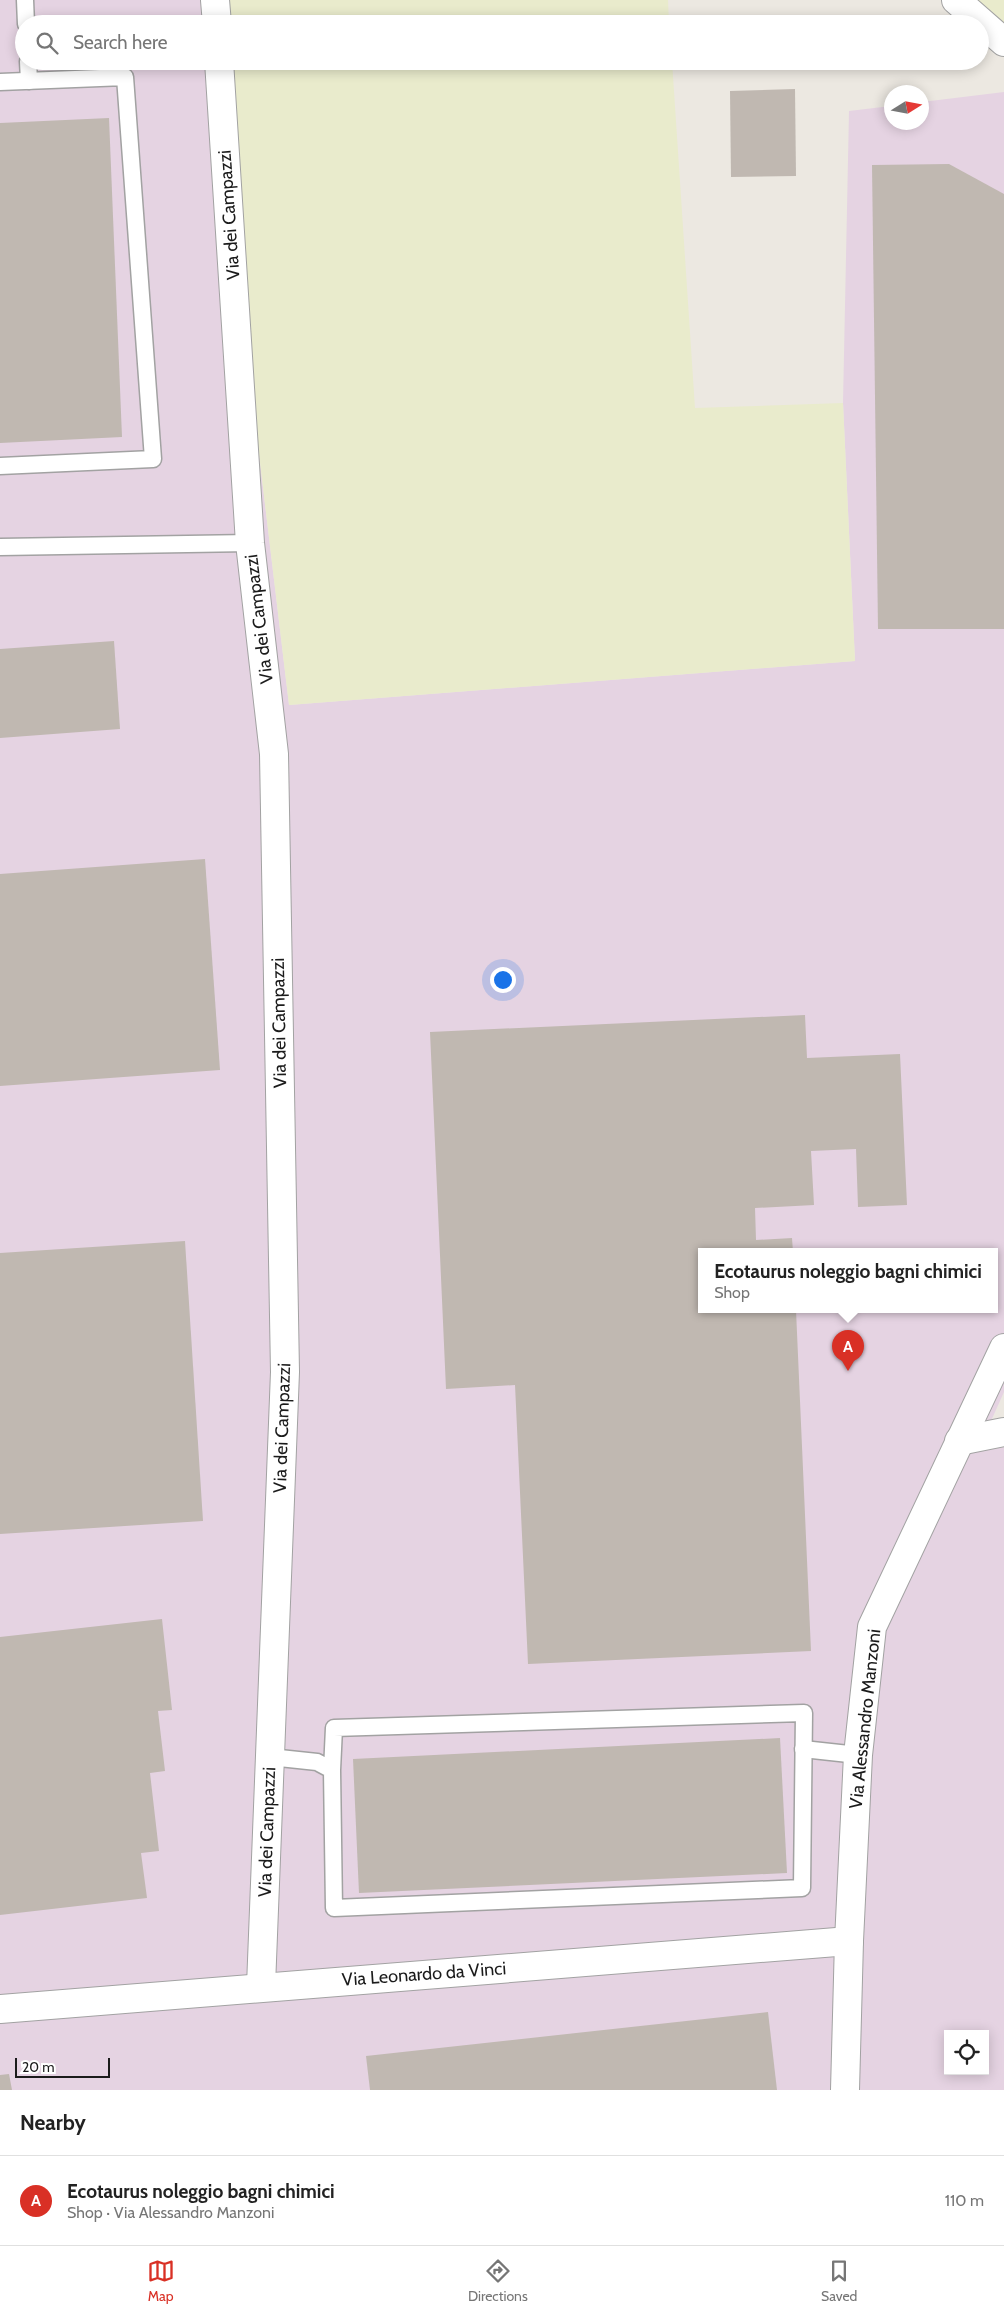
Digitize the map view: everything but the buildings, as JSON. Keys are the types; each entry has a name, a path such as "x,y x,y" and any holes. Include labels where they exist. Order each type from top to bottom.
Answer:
{"street":[{"path":"215,0 216,15"},
{"path":"956,0 973,15"},
{"path":"989,29 1004,42"},
{"name":"Via dei Campazzi","path":"220,70 250,543 275,774 285,1372 261,1986"},
{"name":"Via Alessandro Manzoni","path":"845,2090 849,1941 858,1755 872,1627 1004,1348"},
{"path":"959,1441 1004,1432"},
{"name":"Via Leonardo da Vinci","path":"0,2009 261,1986 849,1941"}],"lane":[{"path":"25,0 26,15"},
{"path":"28,70 29,81"},
{"path":"0,82 125,77 153,459 0,466"},
{"path":"0,547 250,543"},
{"path":"804,1713 802,1888 334,1908 332,1770 334,1728 804,1713"},
{"path":"803,1749 858,1755"},
{"path":"270,1757 317,1762 332,1770"}],"shaded area":[{"path":"0,0 205,0 207,15 15,15 15,70 213,70 289,705 855,661 843,403 849,111 884,107 884,130 929,130 929,101 1004,92 1004,1392 977,1452 1004,1447 1004,2090 0,2090"}],"green space":[{"path":"205,0 668,0 669,15 207,15"},
{"path":"970,0 1004,0 1004,26"},
{"path":"213,70 673,70 695,408 843,403 855,661 289,705"}],"place":[{"name":"Ecotaurus noleggio bagni chimici","path":"848,1371"}]}
